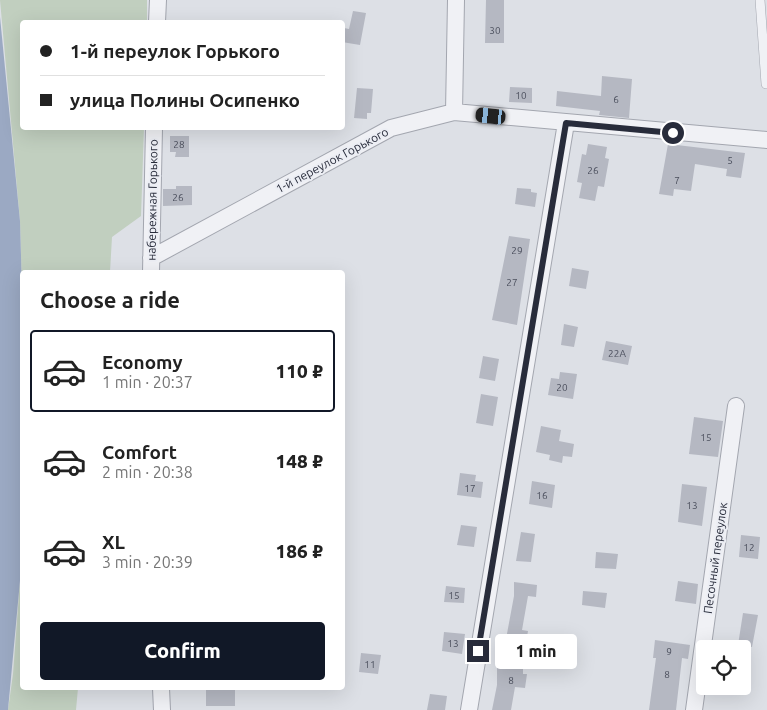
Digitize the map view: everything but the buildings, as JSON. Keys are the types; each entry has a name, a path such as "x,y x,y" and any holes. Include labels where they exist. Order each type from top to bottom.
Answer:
{"street":[{"path":"157,20 158,0"},
{"path":"454,112 456,0"},
{"name":"1-й переулок Горького","path":"151,265 391,128 454,112 767,140"},
{"path":"469,710 566,123"},
{"name":"набережная Горького","path":"151,265 154,130"},
{"name":"Песочный переулок","path":"694,710 736,406"},
{"path":"161,690 162,710"}],"lane":[{"path":"763,3 766,84"}],"green space":[{"path":"0,0 147,0 147,20 20,20 20,130 144,130 141,216 112,237 110,270 21,270 20,221"},
{"path":"20,581 20,690 78,690 76,710 8,710 13,674"}],"water":[{"path":"0,17 20,221 21,270 20,581 8,710 0,710"}],"route":[{"path":"478,651 566,123 673,133"}]}
